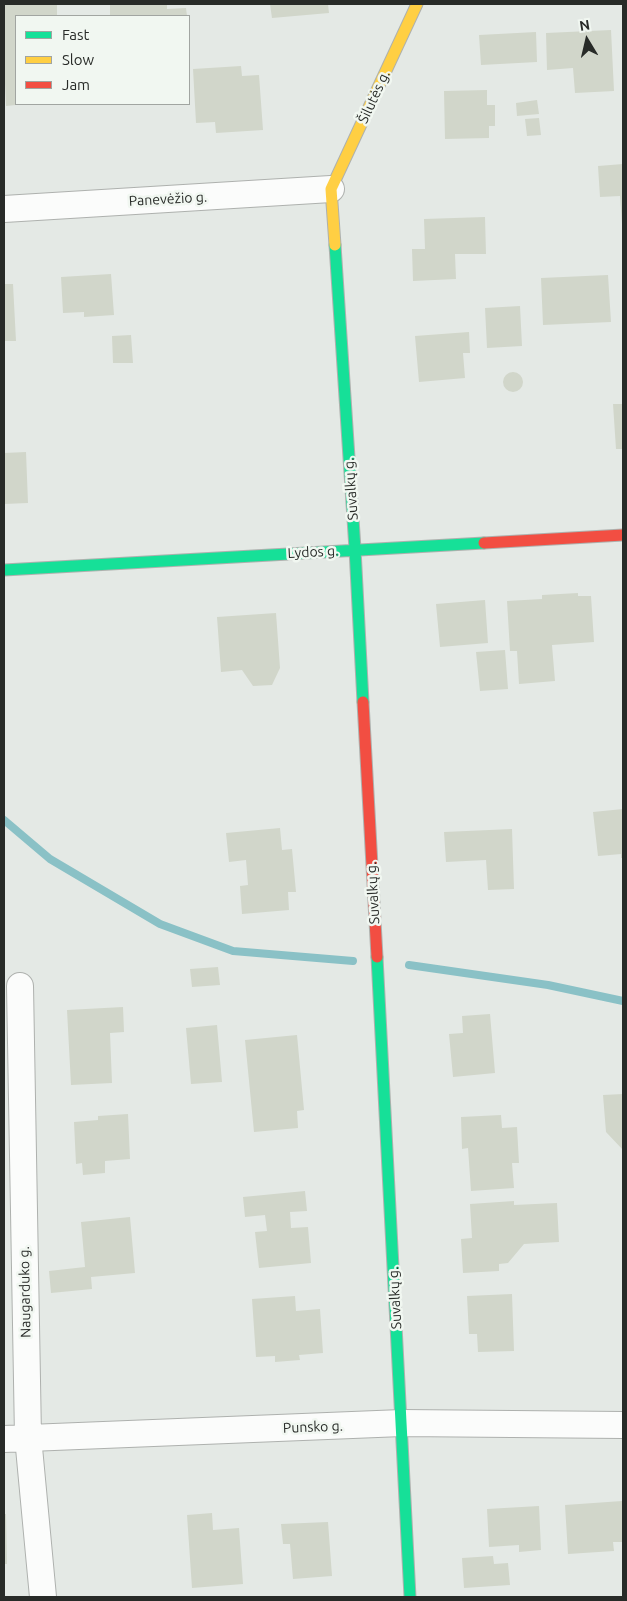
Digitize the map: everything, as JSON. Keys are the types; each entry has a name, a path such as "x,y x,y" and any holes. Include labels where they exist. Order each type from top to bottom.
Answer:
{"street":[{"name":"Šilutės g.","path":"331,189 417,4"},
{"name":"Panevėžio g.","path":"4,209 331,189"},
{"name":"Suvalkų g.","path":"331,189 355,549 410,1597"},
{"name":"Lydos g.","path":"4,570 623,535"},
{"name":"Naugarduko g.","path":"20,986 16,1438 43,1597"},
{"name":"Punsko g.","path":"16,1438 402,1423 623,1426"}],"building":[{"path":"4,4 57,4 57,15 15,15 16,105 6,106"},
{"path":"110,4 167,4 167,9 186,8 187,15 110,15"},
{"path":"270,4 328,4 329,13 272,18"},
{"path":"611,30 614,91 575,93 573,68 547,70 546,33"},
{"path":"536,32 537,62 481,65 479,35"},
{"path":"241,66 242,76 259,75 263,130 216,133 215,122 196,123 193,69"},
{"path":"487,90 487,105 495,105 495,126 489,126 489,138 445,139 444,91"},
{"path":"537,100 539,114 517,116 516,103"},
{"path":"539,118 541,135 527,136 525,119"},
{"path":"623,164 622,224 620,196 600,197 598,166"},
{"path":"485,217 486,254 455,254 456,279 413,281 412,249 425,249 424,219"},
{"path":"111,274 114,315 84,317 84,312 63,313 61,277"},
{"path":"608,275 611,322 543,325 541,278"},
{"path":"4,284 13,284 16,341 4,341"},
{"path":"520,306 522,346 487,348 485,308"},
{"path":"469,332 470,353 463,353 465,378 419,382 415,336"},
{"path":"131,335 133,363 113,363 112,336"},
{"path":"509,372 517,372 523,378 523,386 517,392 509,392 503,386 503,378"},
{"path":"613,404 623,404 623,449 616,449"},
{"path":"26,452 28,503 4,504 4,453"},
{"path":"578,593 578,596 591,596 594,642 552,645 555,681 519,684 517,651 510,651 507,601 542,599 542,595"},
{"path":"485,600 488,643 440,647 436,604"},
{"path":"276,613 280,668 272,685 253,686 242,670 221,672 217,617"},
{"path":"505,650 508,689 480,691 476,652"},
{"path":"623,809 623,858 621,858 621,854 598,856 593,812"},
{"path":"280,828 282,850 292,849 296,892 288,892 289,910 242,914 240,886 248,885 246,860 229,862 226,833"},
{"path":"512,829 514,889 488,890 486,860 446,862 444,832"},
{"path":"218,967 220,985 192,987 190,969"},
{"path":"123,1007 124,1032 110,1033 112,1083 71,1085 67,1010"},
{"path":"490,1014 495,1073 453,1077 449,1034 463,1033 462,1016"},
{"path":"217,1025 222,1082 191,1084 186,1028"},
{"path":"297,1035 304,1110 297,1111 298,1128 254,1132 245,1040"},
{"path":"623,1094 623,1150 606,1132 603,1095"},
{"path":"128,1114 130,1159 105,1161 105,1173 83,1175 82,1163 76,1164 74,1122 98,1120 98,1116"},
{"path":"501,1115 502,1128 517,1127 519,1163 512,1163 514,1188 471,1191 468,1148 462,1149 461,1117"},
{"path":"305,1191 307,1211 290,1212 291,1228 308,1227 311,1263 259,1268 255,1232 267,1231 265,1215 245,1217 243,1197"},
{"path":"514,1201 514,1205 557,1203 559,1242 524,1244 508,1263 499,1264 499,1271 463,1273 461,1239 472,1238 470,1204"},
{"path":"130,1217 135,1273 91,1277 92,1289 51,1293 49,1271 85,1267 81,1222"},
{"path":"512,1294 514,1351 478,1352 477,1334 469,1334 467,1296"},
{"path":"295,1296 296,1311 320,1309 323,1353 299,1355 300,1360 275,1362 275,1356 256,1357 252,1299"},
{"path":"622,1501 623,1542 613,1542 614,1551 568,1554 565,1505"},
{"path":"539,1506 541,1550 519,1552 519,1545 489,1547 487,1509"},
{"path":"212,1513 213,1530 239,1528 243,1584 192,1588 187,1515"},
{"path":"4,1514 6,1514 7,1564 4,1564"},
{"path":"328,1522 332,1576 293,1579 290,1544 283,1544 281,1524"},
{"path":"493,1556 494,1564 508,1563 510,1585 464,1588 462,1558"}],"waterway":[{"path":"4,820 50,859 160,924 233,951 353,961"},
{"path":"409,965 548,985 623,1001"}],"traffic: fast":[{"path":"335,245 363,702"},
{"path":"4,570 484,543"},
{"path":"377,957 410,1597"}],"traffic: slow":[{"path":"335,245 331,189 417,4"}],"traffic: jam":[{"path":"484,543 623,535"},
{"path":"363,702 377,957"}]}
